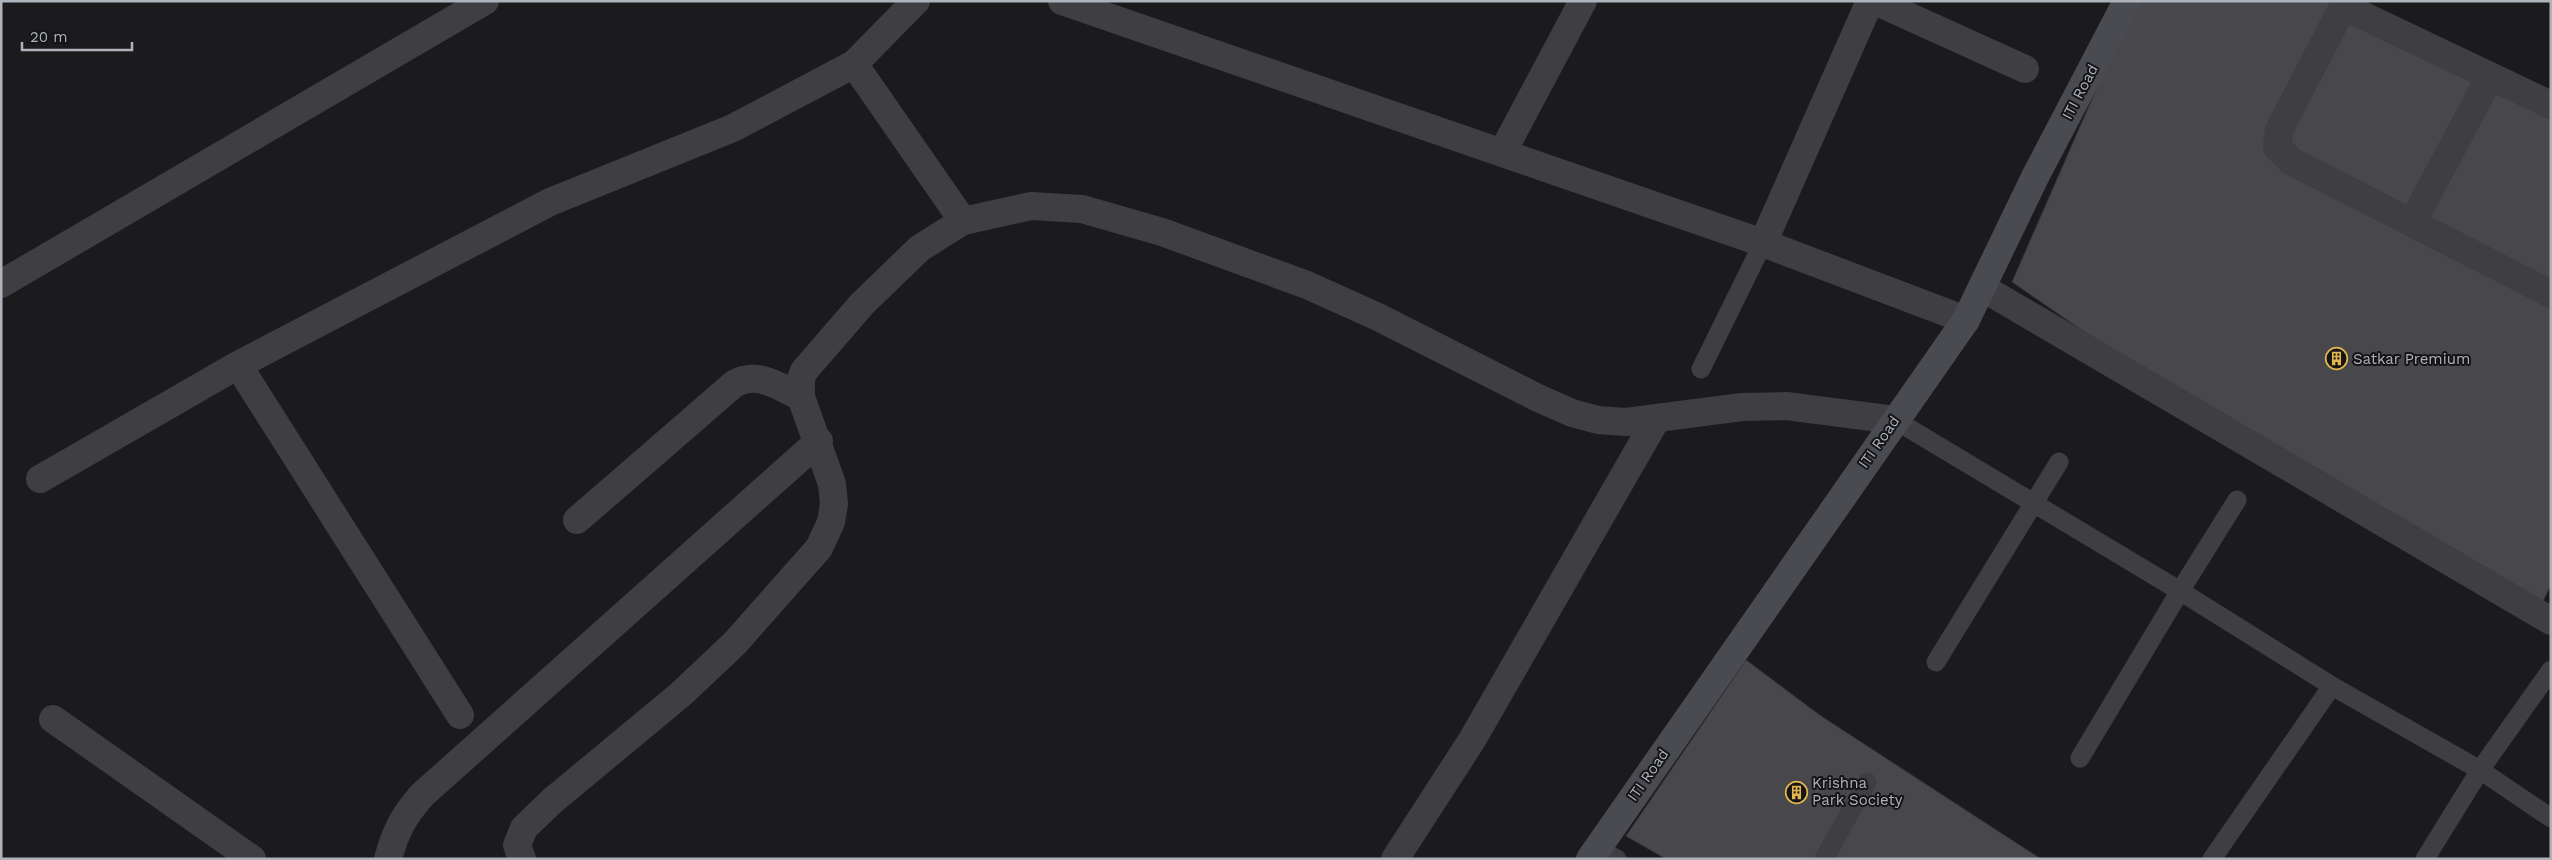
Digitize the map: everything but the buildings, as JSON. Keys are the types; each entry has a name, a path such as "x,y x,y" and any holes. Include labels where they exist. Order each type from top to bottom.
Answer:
{"main road":[{"name":"ITI Road","path":"1601,855 1895,420 1966,320 2035,177 2127,1"}],"street":[{"path":"1,284 485,1"},
{"path":"40,479 238,365 550,202 733,128 854,64 916,1"},
{"path":"1062,1 1762,243 1966,320"},
{"path":"1502,153 1583,1"},
{"path":"1762,243 1870,1"},
{"path":"1874,1 2025,69"},
{"path":"2549,290 2291,161 2278,147 2279,130 2345,4 2490,77 2551,104"},
{"path":"854,64 963,221"},
{"path":"2412,223 2490,77"},
{"path":"522,859 517,845 519,837 529,823 552,801 681,694 735,644 819,548 832,522 834,504 832,484 801,397 801,379 804,371 862,304 920,248 963,221 1031,206 1091,211 1162,232 1307,285 1378,317 1572,413 1598,420 1626,422 1742,407 1786,406 1895,420"},
{"path":"1983,288 2551,621"},
{"path":"238,365 460,715"},
{"path":"577,520 734,384 744,378 765,380 801,397"},
{"path":"1396,859 1472,740 1657,418"},
{"path":"388,859 394,834 404,816 422,795 818,442"},
{"path":"54,720 252,859"}],"lane":[{"path":"1701,369 1762,243"},
{"path":"1895,420 2180,591 2332,686 2480,770 2551,818"},
{"path":"1936,662 2059,462"},
{"path":"2080,758 2237,500"},
{"path":"2425,859 2480,770 2551,670"},
{"path":"2212,859 2332,686"},
{"path":"1824,859 1867,782"}],"place":[{"name":"Satkar Premium","path":"2337,359"},
{"name":"Krishna Park Society","path":"1796,792"}]}
